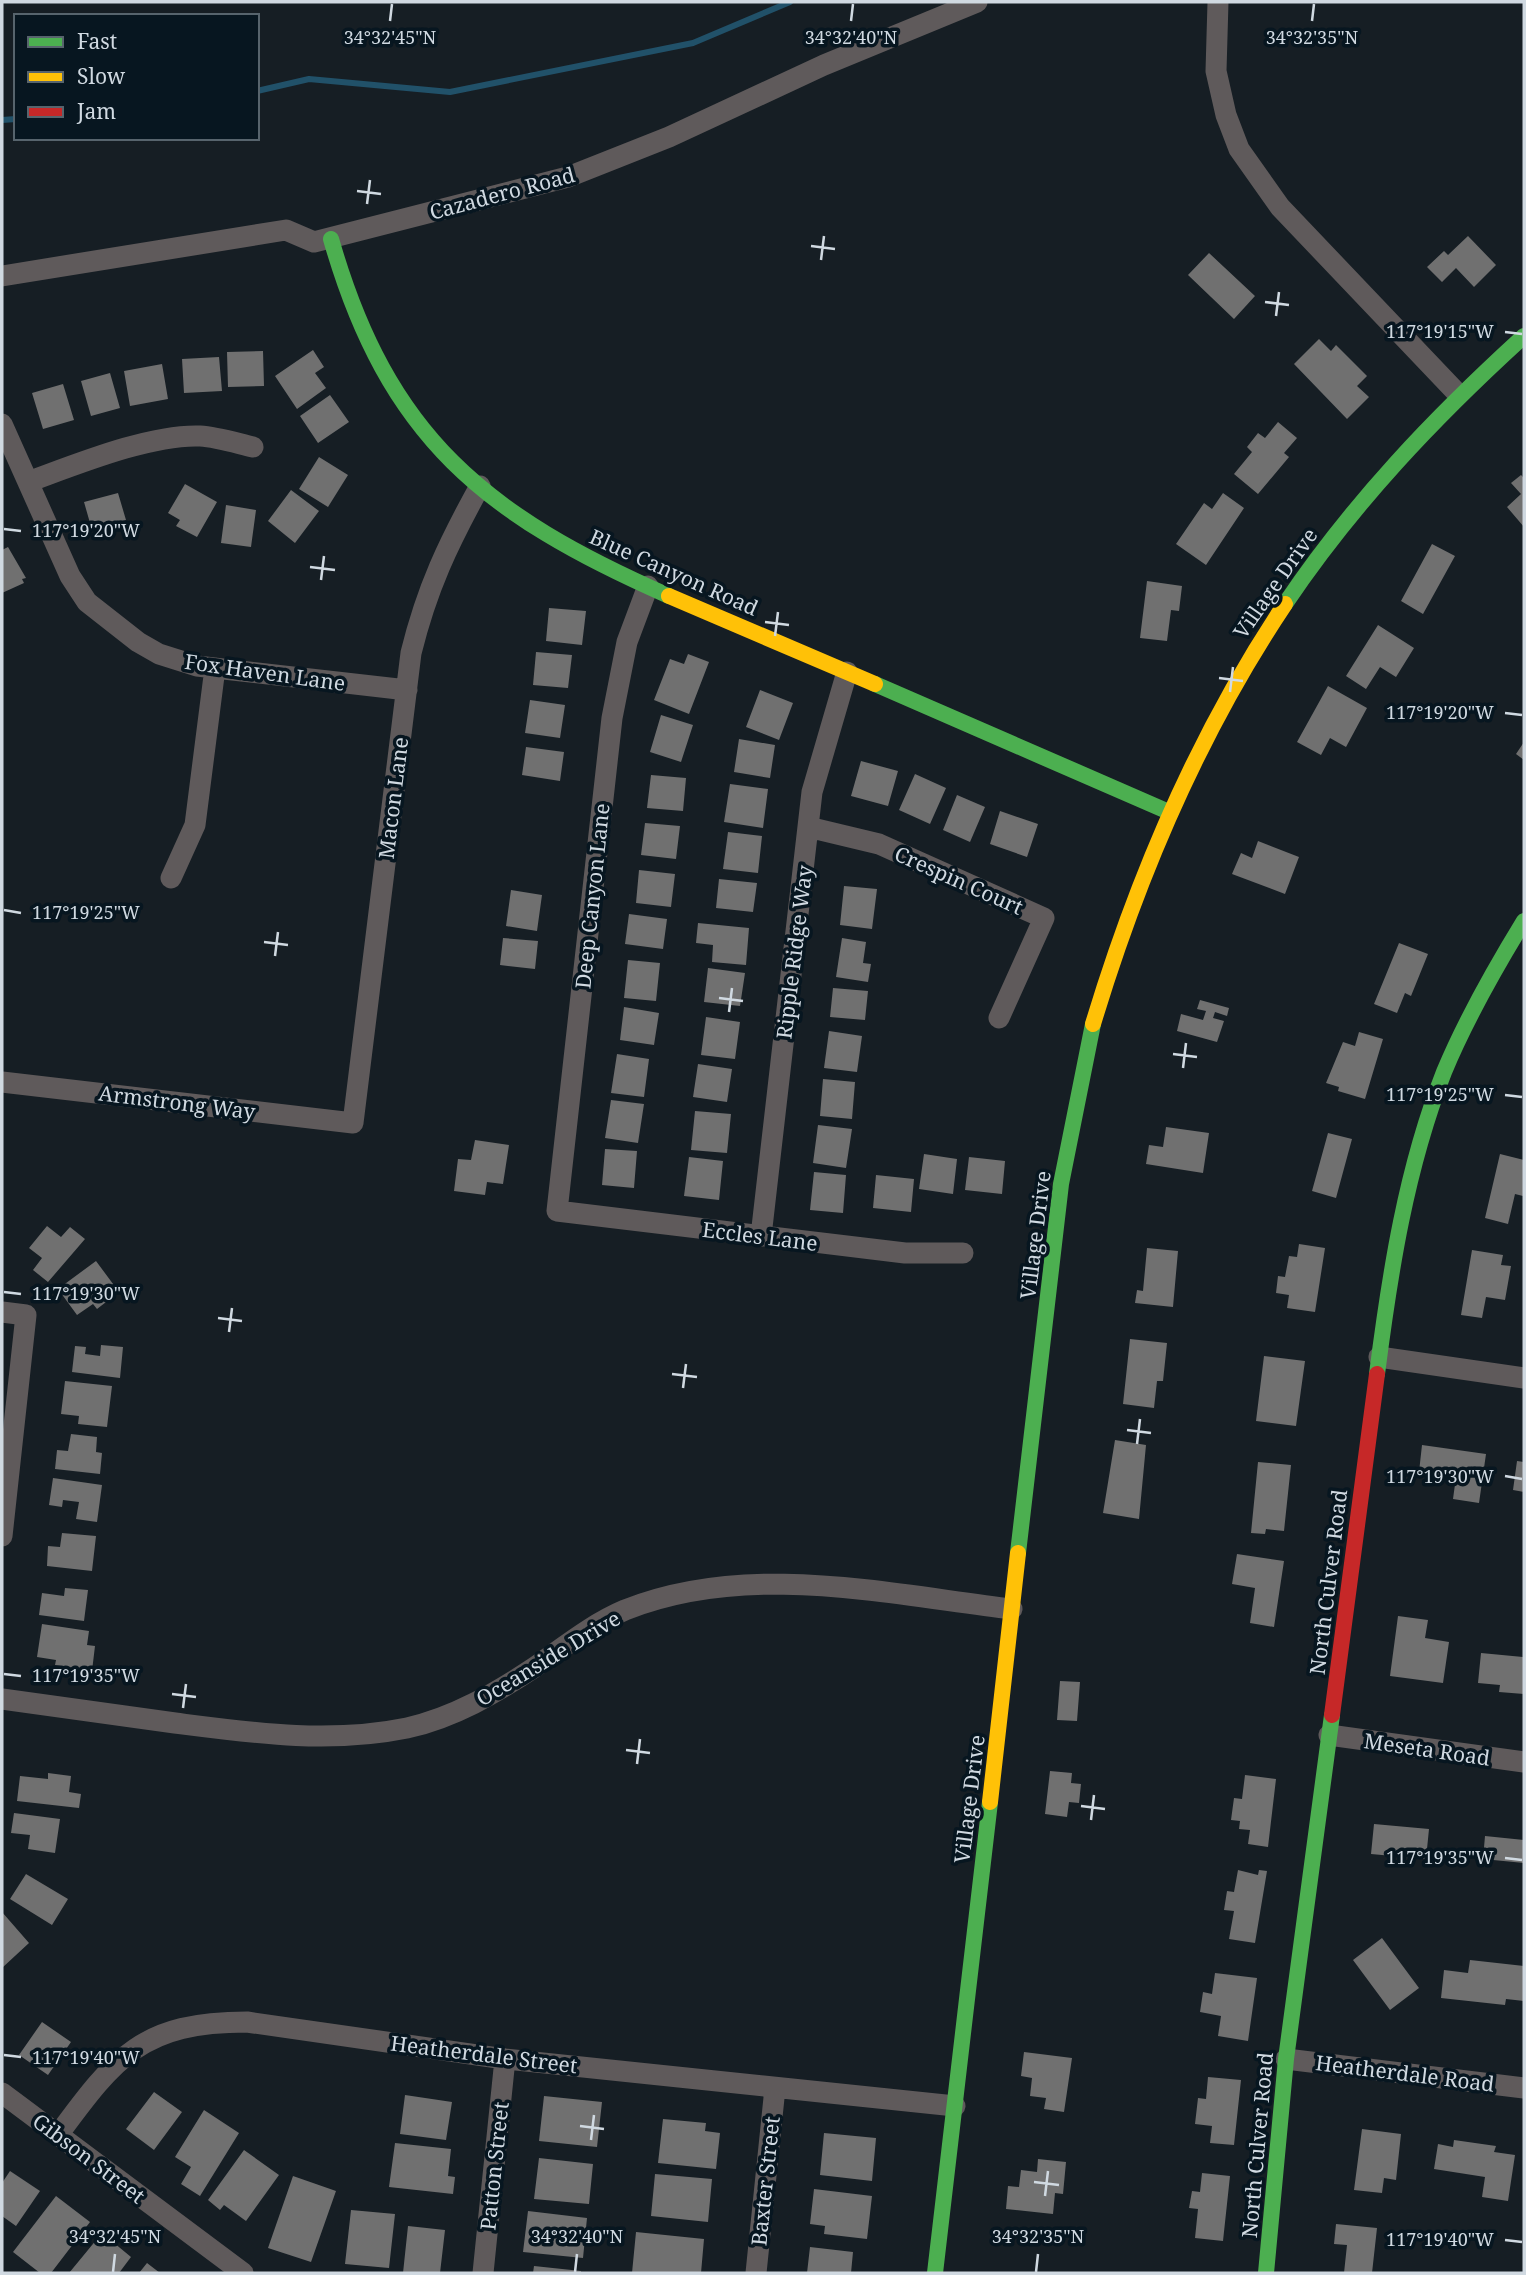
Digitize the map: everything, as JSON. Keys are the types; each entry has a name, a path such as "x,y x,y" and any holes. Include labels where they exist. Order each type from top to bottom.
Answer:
{"street":[{"name":"Cazadero Road","path":"2,276 286,230 314,243 568,177 669,137 824,65 978,2"},
{"path":"1218,2 1216,71 1226,115 1239,149 1280,207 1458,394"},
{"name":"Blue Canyon Road","path":"331,239 343,283 363,334 391,388 435,446 480,486 562,544 648,586 1169,812"},
{"name":"Village Drive","path":"935,2273 1061,1184 1075,1098 1092,1026 1118,940 1169,812 1248,659 1302,576 1396,458 1458,394 1524,336"},
{"name":"Fox Haven Lane","path":"2,424 70,576 87,602 111,623 159,654 215,668 407,690"},
{"path":"28,482 98,457 177,438 200,436 253,447"},
{"name":"Macon Lane","path":"353,1123 411,653 426,598 445,549 480,486"},
{"name":"Deep Canyon Lane","path":"557,1211 612,718 624,653 648,586"},
{"path":"171,878 195,825 215,668"},
{"name":"Ripple Ridge Way","path":"761,1236 808,827 822,752 847,672"},
{"name":"Crespin Court","path":"808,827 879,844 1044,918 999,1018"},
{"name":"North Culver Road","path":"1266,2273 1286,2059 1391,1265 1416,1162 1443,1074 1484,986 1524,921"},
{"name":"Armstrong Way","path":"2,1082 353,1123"},
{"name":"Eccles Lane","path":"557,1211 905,1253 963,1253"},
{"path":"2,1311 26,1315 2,1536"},
{"path":"1379,1357 1524,1378"},
{"name":"Oceanside Drive","path":"2,1699 270,1735 326,1738 410,1727 457,1711 499,1690 580,1635 624,1611 690,1591 760,1583 809,1585 1012,1609"},
{"name":"Meseta Road","path":"1329,1735 1524,1762"},
{"name":"Heatherdale Street","path":"58,2135 102,2075 136,2047 172,2031 209,2022 247,2022 505,2059 954,2106"},
{"name":"Patton Street","path":"483,2273 505,2059"},
{"name":"Heatherdale Road","path":"1286,2059 1524,2088"},
{"name":"Baxter Street","path":"756,2273 775,2088"},
{"name":"Gibson Street","path":"2,2093 243,2273"}],"building":[{"path":"1468,236 1496,265 1474,287 1456,268 1442,282 1427,267 1444,251 1448,255"},
{"path":"1209,253 1255,296 1234,319 1188,275"},
{"path":"1319,339 1331,351 1336,345 1367,376 1357,386 1369,397 1347,419 1294,364"},
{"path":"313,350 324,367 315,373 326,388 297,409 275,376"},
{"path":"263,351 264,386 228,387 227,352"},
{"path":"219,357 222,391 184,393 182,359"},
{"path":"162,364 168,399 130,406 124,371"},
{"path":"110,373 120,408 91,416 81,381"},
{"path":"63,384 74,420 43,429 32,393"},
{"path":"330,395 349,422 318,443 300,416"},
{"path":"1278,422 1297,438 1284,453 1289,457 1258,494 1234,474 1252,452 1247,447 1258,433 1265,438"},
{"path":"319,457 348,475 328,507 299,489"},
{"path":"1521,475 1524,478 1524,527 1507,507 1521,494 1511,483"},
{"path":"185,484 217,502 197,537 176,526 180,520 168,513"},
{"path":"291,490 319,511 295,543 268,521"},
{"path":"118,493 126,520 92,530 84,502"},
{"path":"1223,493 1244,508 1206,565 1176,544 1204,503 1212,509"},
{"path":"226,505 256,510 251,547 221,543"},
{"path":"1432,544 1455,556 1423,614 1401,601"},
{"path":"8,547 26,578 22,579 24,583 2,593 2,550"},
{"path":"1147,581 1182,586 1179,611 1171,610 1167,641 1140,638"},
{"path":"549,608 586,611 582,645 546,641"},
{"path":"1378,625 1414,648 1396,677 1380,667 1366,689 1346,676"},
{"path":"536,652 572,655 568,688 533,685"},
{"path":"688,654 709,662 689,714 654,700 670,659 684,664"},
{"path":"1328,686 1367,708 1346,747 1330,738 1321,755 1297,742"},
{"path":"760,690 793,703 779,740 746,727"},
{"path":"530,700 565,705 560,738 525,733"},
{"path":"661,715 693,725 681,762 650,752"},
{"path":"739,739 775,745 770,778 734,772"},
{"path":"1524,742 1524,760 1516,754"},
{"path":"526,747 564,752 560,781 522,775"},
{"path":"861,761 898,771 888,806 851,796"},
{"path":"915,774 946,788 930,824 899,810"},
{"path":"651,775 686,778 683,811 647,808"},
{"path":"730,784 768,789 763,828 724,822"},
{"path":"957,795 985,807 970,842 943,830"},
{"path":"1000,811 1038,824 1027,857 990,844"},
{"path":"645,823 680,826 676,859 641,855"},
{"path":"728,832 762,836 758,873 723,869"},
{"path":"1258,841 1299,857 1285,894 1232,874 1241,853 1252,858"},
{"path":"639,870 675,874 671,907 636,903"},
{"path":"719,879 757,883 753,912 716,908"},
{"path":"844,886 877,889 872,929 840,925"},
{"path":"511,890 542,895 537,931 506,926"},
{"path":"629,914 667,919 663,949 625,944"},
{"path":"698,923 749,928 746,965 712,962 713,945 696,943"},
{"path":"503,938 538,941 535,969 500,965"},
{"path":"842,938 866,942 863,963 871,964 868,982 836,977"},
{"path":"1399,943 1428,954 1411,996 1405,993 1397,1013 1374,1004"},
{"path":"628,960 660,963 656,1001 624,998"},
{"path":"708,968 745,973 740,1006 704,1002"},
{"path":"833,988 868,991 865,1020 830,1017"},
{"path":"1200,1000 1229,1008 1227,1016 1215,1012 1213,1018 1224,1021 1217,1042 1177,1031 1181,1014 1203,1020 1206,1011 1197,1009"},
{"path":"624,1007 659,1013 654,1045 620,1040"},
{"path":"706,1017 740,1022 735,1059 701,1055"},
{"path":"829,1031 862,1036 857,1072 824,1068"},
{"path":"1359,1032 1383,1039 1365,1099 1338,1091 1339,1087 1326,1083 1343,1042 1355,1046"},
{"path":"617,1054 649,1059 644,1097 611,1093"},
{"path":"698,1064 732,1069 727,1102 693,1097"},
{"path":"823,1079 855,1082 852,1119 820,1116"},
{"path":"611,1100 644,1104 638,1143 605,1138"},
{"path":"695,1111 731,1114 727,1153 691,1150"},
{"path":"818,1125 852,1129 846,1168 813,1163"},
{"path":"1166,1127 1209,1133 1203,1173 1146,1164 1149,1145 1163,1147"},
{"path":"1328,1133 1352,1139 1336,1198 1312,1191"},
{"path":"475,1140 509,1145 503,1184 487,1182 485,1195 454,1191 458,1159 471,1160"},
{"path":"605,1149 637,1151 634,1188 602,1185"},
{"path":"924,1154 957,1159 953,1194 919,1189"},
{"path":"1500,1154 1524,1160 1523,1196 1515,1194 1508,1224 1485,1218"},
{"path":"689,1157 723,1161 719,1200 684,1196"},
{"path":"969,1157 1005,1161 1002,1194 965,1190"},
{"path":"814,1172 846,1175 843,1213 810,1210"},
{"path":"876,1175 914,1179 911,1212 873,1208"},
{"path":"47,1226 61,1237 70,1227 85,1239 48,1282 33,1270 42,1258 29,1248"},
{"path":"1299,1244 1325,1248 1315,1312 1287,1308 1289,1295 1276,1293 1278,1276 1285,1277 1289,1256 1297,1257"},
{"path":"1147,1248 1178,1251 1173,1307 1135,1303 1137,1290 1143,1291"},
{"path":"1472,1250 1503,1255 1501,1265 1511,1266 1505,1300 1486,1297 1482,1318 1461,1315"},
{"path":"96,1261 119,1292 97,1309 93,1304 77,1315 58,1289"},
{"path":"1130,1339 1167,1343 1163,1381 1157,1381 1154,1408 1123,1404"},
{"path":"101,1345 123,1347 120,1378 72,1372 75,1346 86,1347 85,1354 100,1356"},
{"path":"1264,1356 1305,1361 1296,1426 1256,1421"},
{"path":"65,1381 112,1386 107,1427 78,1424 79,1416 61,1414"},
{"path":"71,1434 97,1437 96,1452 102,1453 100,1474 55,1469 57,1450 68,1451"},
{"path":"1115,1440 1146,1445 1139,1519 1103,1513"},
{"path":"1422,1445 1486,1454 1479,1503 1453,1499 1456,1477 1419,1472"},
{"path":"1517,1461 1524,1462 1524,1492 1513,1490"},
{"path":"1258,1462 1291,1465 1284,1531 1266,1529 1265,1534 1251,1533"},
{"path":"53,1478 102,1485 97,1522 76,1519 79,1502 63,1500 62,1507 49,1505"},
{"path":"62,1533 96,1536 92,1571 47,1566 48,1546 60,1547"},
{"path":"1237,1554 1284,1561 1274,1627 1250,1623 1255,1588 1232,1584"},
{"path":"65,1588 88,1590 84,1621 39,1615 42,1593 64,1596"},
{"path":"1398,1616 1428,1620 1425,1638 1449,1642 1443,1683 1390,1676"},
{"path":"42,1624 89,1631 87,1645 95,1646 92,1671 55,1665 56,1660 37,1657"},
{"path":"1481,1653 1523,1657 1524,1694 1499,1692 1500,1685 1478,1683"},
{"path":"1060,1681 1080,1682 1077,1721 1057,1720"},
{"path":"1050,1771 1072,1773 1071,1783 1081,1784 1079,1803 1069,1802 1067,1817 1045,1814"},
{"path":"48,1773 71,1776 69,1792 81,1794 79,1808 17,1801 20,1776 48,1779"},
{"path":"1245,1775 1276,1779 1268,1847 1248,1844 1250,1830 1239,1829 1240,1821 1231,1820 1234,1798 1242,1799"},
{"path":"14,1813 60,1819 55,1853 28,1849 30,1835 11,1833"},
{"path":"1374,1824 1429,1829 1426,1859 1371,1854"},
{"path":"1485,1836 1524,1840 1524,1863 1483,1859"},
{"path":"1238,1870 1258,1875 1259,1870 1267,1871 1255,1943 1229,1939 1234,1911 1224,1910 1227,1891 1234,1892"},
{"path":"26,1874 68,1899 52,1925 10,1899"},
{"path":"2,1912 29,1943 2,1968"},
{"path":"1382,1938 1419,1988 1390,2010 1353,1960"},
{"path":"1470,1960 1524,1966 1524,2001 1506,1999 1505,2005 1441,1998 1444,1970 1468,1973"},
{"path":"1215,1973 1257,1978 1248,2041 1218,2036 1221,2016 1200,2012 1203,1992 1212,1994"},
{"path":"42,2022 71,2042 48,2075 19,2055"},
{"path":"1024,2052 1072,2058 1064,2112 1044,2109 1046,2098 1030,2096 1032,2078 1021,2076"},
{"path":"1208,2077 1241,2080 1234,2145 1210,2143 1212,2126 1195,2124 1198,2098 1206,2099"},
{"path":"154,2092 182,2112 154,2150 126,2129"},
{"path":"405,2095 452,2102 446,2140 400,2134"},
{"path":"544,2096 602,2102 597,2147 539,2141"},
{"path":"204,2110 239,2133 200,2196 181,2184 191,2167 175,2157"},
{"path":"663,2119 706,2123 705,2131 720,2133 716,2169 658,2163"},
{"path":"1362,2129 1401,2134 1396,2180 1384,2178 1382,2193 1354,2190"},
{"path":"824,2133 876,2138 872,2181 820,2175"},
{"path":"1454,2140 1496,2146 1494,2152 1515,2155 1508,2201 1482,2197 1485,2177 1434,2169 1438,2144 1453,2147"},
{"path":"395,2143 451,2149 448,2176 455,2177 453,2194 389,2187"},
{"path":"244,2150 279,2175 246,2221 224,2205 220,2210 208,2200"},
{"path":"539,2158 593,2164 589,2204 534,2199"},
{"path":"1038,2159 1066,2162 1063,2194 1055,2193 1053,2214 1006,2209 1008,2186 1019,2187 1021,2170 1037,2172"},
{"path":"10,2171 40,2191 16,2226 2,2216 2,2183"},
{"path":"1202,2173 1230,2176 1223,2241 1195,2238 1198,2209 1189,2208 1192,2191 1200,2192"},
{"path":"655,2174 712,2179 708,2222 651,2216"},
{"path":"293,2176 336,2191 311,2262 268,2248"},
{"path":"814,2189 872,2196 867,2239 824,2234 825,2226 810,2224"},
{"path":"56,2196 90,2222 51,2273 40,2273 13,2252"},
{"path":"351,2210 395,2214 389,2268 345,2264"},
{"path":"528,2211 587,2218 583,2258 523,2252"},
{"path":"1336,2224 1377,2228 1372,2273 1344,2273 1347,2245 1334,2244"},
{"path":"408,2226 445,2230 440,2273 403,2273"},
{"path":"636,2232 704,2239 701,2273 632,2273"},
{"path":"102,2233 131,2257 119,2273 69,2273"},
{"path":"810,2247 853,2252 851,2273 807,2273"},
{"path":"147,2263 160,2273 139,2273"},
{"path":"534,2266 581,2271 581,2273 533,2273"}],"waterway":[{"path":"259,91 309,79 450,92 693,43 790,2"},
{"path":"2,120 14,119"}],"traffic: fast":[{"path":"331,239 354,308 382,367 414,418 452,462 496,500 547,534 604,566 669,596"},
{"path":"1285,604 1338,531 1396,463 1458,398 1524,336"},
{"path":"875,684 1169,812"},
{"path":"1377,1374 1401,1221 1431,1109 1462,1033 1491,976 1524,921"},
{"path":"1018,1553 1061,1184 1093,1024"},
{"path":"1266,2273 1286,2059 1332,1715"},
{"path":"935,2273 990,1802"}],"traffic: slow":[{"path":"669,596 875,684"},
{"path":"1093,1024 1130,914 1173,807 1225,704 1285,604"},
{"path":"990,1802 1018,1553"}],"traffic: jam":[{"path":"1332,1715 1377,1374"}]}
